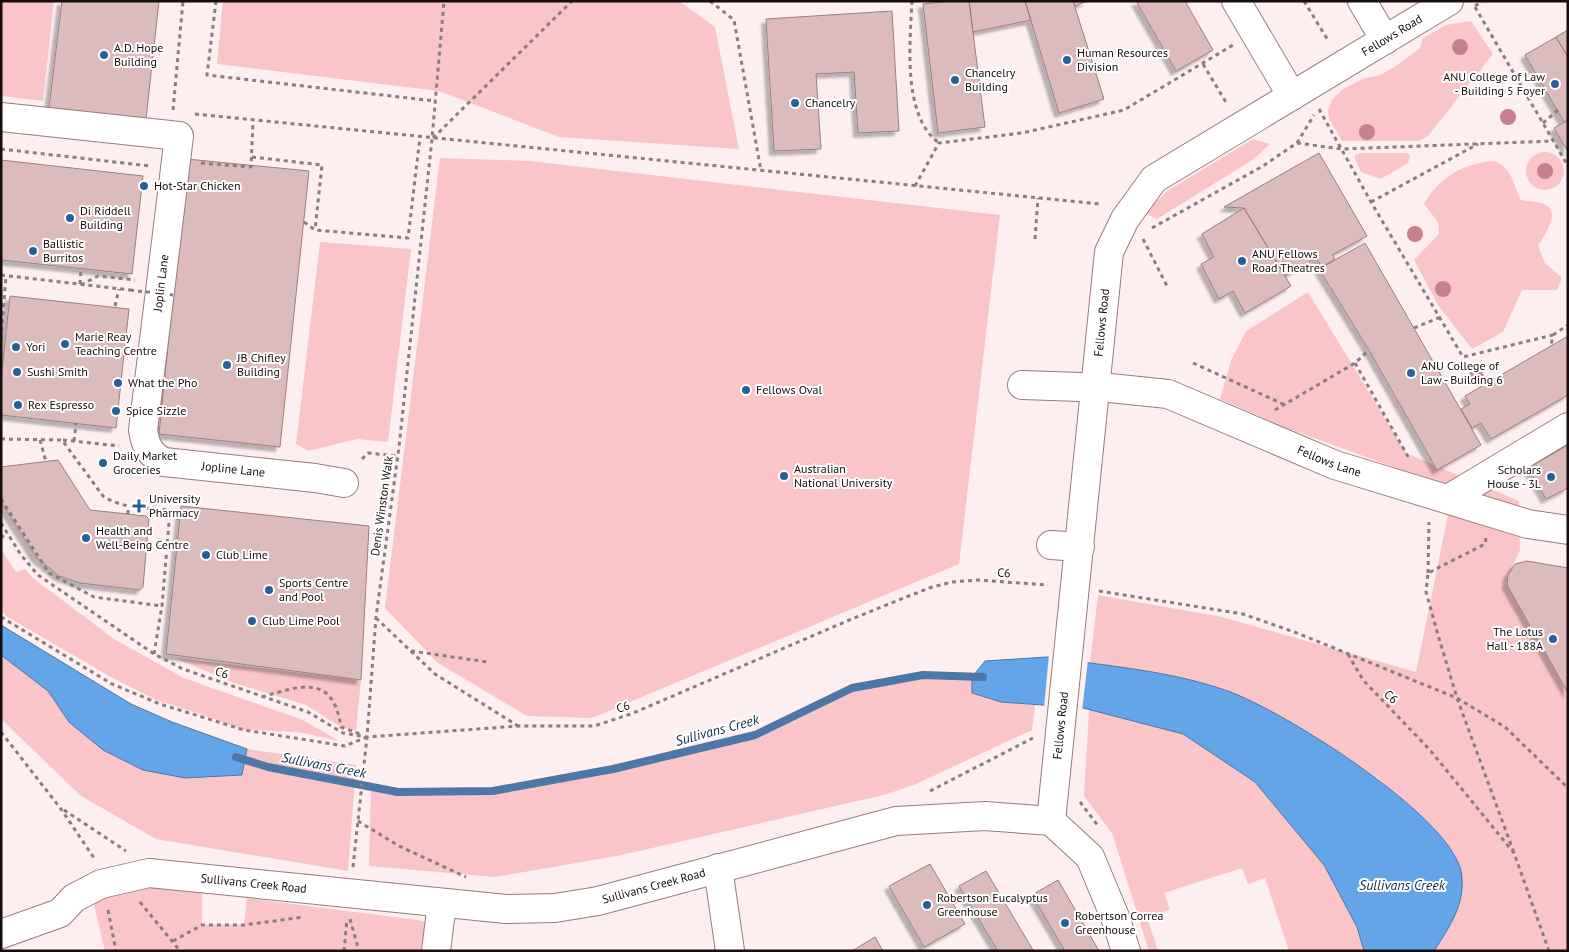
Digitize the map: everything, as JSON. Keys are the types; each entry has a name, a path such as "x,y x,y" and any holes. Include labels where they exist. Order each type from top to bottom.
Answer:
{"street":[{"path":"1236,1 1292,96"},
{"path":"1362,1 1385,40"},
{"name":"Fellows Road","path":"1051,821 1109,252 1125,219 1154,179 1385,40 1463,6"},
{"name":"Joplin Lane","path":"1,117 179,136 143,430"},
{"name":"Fellows Lane","path":"1022,385 1168,394 1335,465 1528,524 1568,530"},
{"path":"1438,496 1568,426"},
{"name":"Jopline Lane","path":"143,430 146,446 156,458 164,462 314,478 344,484"},
{"path":"1051,544 1080,547"},
{"name":"Sullivans Creek Road","path":"1,934 60,913 74,898 98,878 148,872 506,910 555,908 598,902 896,821 985,816 1051,821"},
{"path":"1051,821 1090,857 1115,917 1126,951"},
{"path":"718,868 730,951"},
{"path":"436,951 442,903"}],"path":[{"path":"172,106 183,1"},
{"path":"216,1 207,75 435,101"},
{"name":"Denis Winston Walk","path":"353,875 366,752 376,617 398,456 432,139 444,1"},
{"path":"432,139 572,1"},
{"path":"710,1 734,20 762,171"},
{"path":"912,1 909,67 919,114 929,136 939,143 1022,132 1124,110 1203,64 1254,31"},
{"path":"1304,1 1342,66"},
{"path":"1483,1 1463,6 1543,123 1568,166"},
{"path":"1203,64 1240,128"},
{"path":"1153,228 1263,166 1297,143 1324,102"},
{"path":"1319,108 1371,202 1464,357 1553,335 1568,325"},
{"path":"1543,123 1558,110"},
{"path":"203,115 1100,204"},
{"path":"253,120 252,157 322,165 315,230"},
{"path":"304,222 315,230 408,238 420,137"},
{"path":"1297,143 1342,149 1553,141"},
{"path":"915,186 939,143"},
{"path":"1371,202 1481,143"},
{"path":"1,149 152,166"},
{"path":"1035,240 1038,198"},
{"path":"1141,234 1167,286"},
{"path":"80,285 82,270"},
{"path":"1,275 173,295"},
{"path":"1,339 6,276"},
{"path":"80,285 98,276 132,280"},
{"path":"115,306 119,289"},
{"path":"1414,328 1441,317"},
{"path":"1551,346 1553,335"},
{"path":"1246,427 1356,363 1369,350"},
{"path":"1193,363 1284,404"},
{"path":"1356,363 1438,496 1426,592 1457,698 1514,853"},
{"path":"74,441 76,423"},
{"path":"1,439 62,440 113,446"},
{"path":"40,440 46,462"},
{"path":"62,440 103,496 111,502 128,506 170,510 179,520"},
{"path":"362,459 368,453 398,456"},
{"path":"1,499 49,573 94,596 162,606"},
{"path":"128,506 128,514"},
{"path":"1,523 21,555 38,575 154,654 162,606 170,510"},
{"path":"1428,573 1485,544 1489,512"},
{"path":"1,538 7,532"},
{"name":"C6","path":"154,654 183,669 308,712 342,733 367,737 519,726 594,726 631,714 854,618 929,588 977,580 1057,586"},
{"path":"1098,590 1243,614 1347,653 1457,698 1505,727 1568,788"},
{"path":"1,617 112,684 160,704 244,730 345,746 367,737"},
{"path":"376,617 435,674 519,726"},
{"path":"410,651 488,662"},
{"name":"C6","path":"1347,653 1363,680 1430,750 1514,853 1549,951"},
{"path":"262,697 303,686 325,692 332,697 338,710 341,727 367,737"},
{"path":"928,792 1045,732 1061,730"},
{"path":"1,732 61,809 98,878 116,951"},
{"path":"61,809 130,854 122,855"},
{"path":"358,821 399,846 469,878"},
{"path":"135,896 180,951"},
{"path":"344,951 348,911 359,951"}],"shaded area":[{"path":"1,1 54,1 43,101 1,96"},
{"path":"223,1 679,1 715,27 739,149 559,137 439,91 217,64"},
{"path":"1471,21 1493,54 1428,136 1419,141 1342,141 1329,119 1328,110 1332,100 1342,90 1362,79 1380,75 1396,66 1420,48 1423,38 1446,25"},
{"path":"1253,139 1270,144 1254,159 1157,219 1145,213 1167,191"},
{"path":"1545,152 1559,157 1564,171 1559,185 1545,190 1531,185 1526,171 1531,157"},
{"path":"1362,153 1408,153 1410,157 1408,163 1381,179 1361,172 1355,155"},
{"name":"Fellows Oval","path":"440,158 530,161 1000,215 959,564 592,718 527,716 438,663 385,608"},
{"path":"1494,161 1509,172 1521,200 1541,203 1548,206 1551,211 1551,222 1538,246 1545,263 1562,278 1557,290 1522,290 1503,332 1472,349 1438,305 1414,260 1439,234 1438,222 1424,204 1430,194 1453,173 1483,162"},
{"path":"320,242 411,249 388,442 357,439 308,451 296,444"},
{"path":"1308,292 1406,453 1519,501 1520,550 1507,578 1522,610 1568,691 1568,951 1434,951 1453,921 1461,870 1454,852 1379,779 1313,735 1271,711 1224,689 1090,663 1098,595 1222,617 1416,672 1449,510 1429,494 1415,475 1284,427 1220,399 1231,361 1246,331"},
{"path":"1,549 16,572 25,569 33,578 114,639 184,678 303,720 339,741 298,732 244,730 156,700 109,676 6,616 1,609"},
{"path":"1,655 48,691 69,722 241,775 247,749 356,765 348,871 156,839 81,796 1,719"},
{"path":"175,658 361,680 356,731 341,727 306,705 234,683"},
{"path":"923,675 972,677 973,693 1001,702 1035,705 1032,730 914,785 884,795 617,856 495,877 369,866 371,787 398,792 493,791 755,735 852,688"},
{"path":"1089,710 1183,734 1255,782 1324,865 1357,927 1364,951 1289,951 1265,878 1248,884 1242,868 1164,893 1170,910 1147,917 1158,951 1149,951 1112,833 1084,796"},
{"path":"152,886 202,893 202,925 244,925 247,898 417,920 439,926 436,951 105,951 93,901"}],"water":[{"path":"1,625 131,704 172,722 247,749 242,775 185,778 143,770 103,750 69,722 48,691 1,655"},
{"name":"Sullivans Creek","path":"1047,657 1179,677 1222,689 1248,699 1319,739 1395,793 1426,821 1450,848 1461,871 1462,893 1456,913 1434,951 1364,951 1357,927 1324,865 1255,782 1183,734 1083,708 1001,702 972,693 972,677 985,661"}],"pier":[{"path":"1049,654 1088,660 1082,711 1044,708"}],"building":[{"name":"A.D. Hope Building","path":"62,1 159,1 146,119 49,108"},
{"name":"Chancelry Building","path":"969,1 985,127 938,133 923,4"},
{"path":"969,1 1025,1 1031,20 973,32"},
{"name":"Human Resources Division","path":"1025,1 1073,1 1104,99 1059,113"},
{"path":"1073,1 1087,1 1075,6"},
{"path":"1136,1 1185,1 1213,50 1176,71"},
{"name":"Chancelry","path":"892,11 899,131 858,133 854,72 816,74 821,149 774,151 766,19"},
{"path":"1568,30 1568,57 1556,37"},
{"name":"ANU College of Law - Building 5 Foyer","path":"1556,37 1568,57 1568,120 1564,122 1525,55"},
{"path":"1568,120 1568,152 1554,128"},
{"path":"1319,153 1367,236 1332,255 1335,259 1322,267 1316,258 1285,276 1244,208 1224,207"},
{"name":"JB Chifley Building","path":"187,159 309,171 280,447 159,434"},
{"name":"Di Riddell Building","path":"1,160 143,176 132,274 1,260"},
{"name":"ANU Fellows Road Theatres","path":"1244,208 1291,286 1245,313 1233,291 1219,299 1201,264 1214,257 1202,234"},
{"name":"ANU College of Law - Building 6","path":"1365,243 1481,445 1437,470 1369,350 1319,269"},
{"name":"Marie Reay Teaching Centre","path":"10,296 129,309 116,428 1,415 1,379"},
{"path":"1568,336 1568,395 1491,439 1481,423 1472,428 1461,409 1470,404 1465,396"},
{"name":"Scholars House - 3L","path":"1568,445 1568,488 1546,499 1528,468"},
{"name":"Health and Well-Being Centre","path":"58,460 90,510 146,516 149,519 143,587 140,590 80,583 59,576 36,557 1,502 1,467"},
{"name":"Sports Centre and Pool","path":"181,506 369,526 361,680 166,654"},
{"name":"The Lotus Hall - 188A","path":"1527,561 1568,568 1568,693 1507,585 1508,575 1515,564"},
{"name":"Robertson Eucalyptus Greenhouse","path":"930,864 965,924 924,947 889,886"},
{"path":"986,871 1033,950 998,951 959,886"},
{"name":"Robertson Correa Greenhouse","path":"1058,880 1099,951 1065,951 1032,895"},
{"path":"875,937 883,951 852,951"}],"waterway":[{"name":"Sullivans Creek","path":"236,757 268,767 398,792 493,791 613,769 755,735 852,688 923,675 983,677"}],"place":[{"name":"A.D. Hope Building","path":"104,55"},
{"name":"Human Resources Division","path":"1067,60"},
{"name":"Chancelry Building","path":"955,80"},
{"name":"ANU College of Law - Building 5 Foyer","path":"1555,84"},
{"name":"Chancelry","path":"795,103"},
{"name":"Hot-Star Chicken","path":"144,186"},
{"name":"Di Riddell Building","path":"70,218"},
{"name":"Ballistic Burritos","path":"33,251"},
{"name":"ANU Fellows Road Theatres","path":"1242,261"},
{"name":"Marie Reay Teaching Centre","path":"65,344"},
{"name":"Yori","path":"16,347"},
{"name":"JB Chifley Building","path":"227,365"},
{"name":"Sushi Smith","path":"17,372"},
{"name":"ANU College of Law - Building 6","path":"1411,373"},
{"name":"What the Pho","path":"118,383"},
{"name":"Fellows Oval","path":"746,390"},
{"name":"Rex Espresso","path":"18,405"},
{"name":"Spice Sizzle","path":"116,411"},
{"name":"Daily Market Groceries","path":"103,463"},
{"name":"Australian National University","path":"784,476"},
{"name":"Scholars House - 3L","path":"1551,477"},
{"name":"University Pharmacy","path":"139,506"},
{"name":"Health and Well-Being Centre","path":"86,538"},
{"name":"Club Lime","path":"206,555"},
{"name":"Sports Centre and Pool","path":"269,590"},
{"name":"Club Lime Pool","path":"252,621"},
{"name":"The Lotus Hall - 188A","path":"1553,639"},
{"name":"Robertson Eucalyptus Greenhouse","path":"927,905"},
{"name":"Robertson Correa Greenhouse","path":"1065,923"}]}
